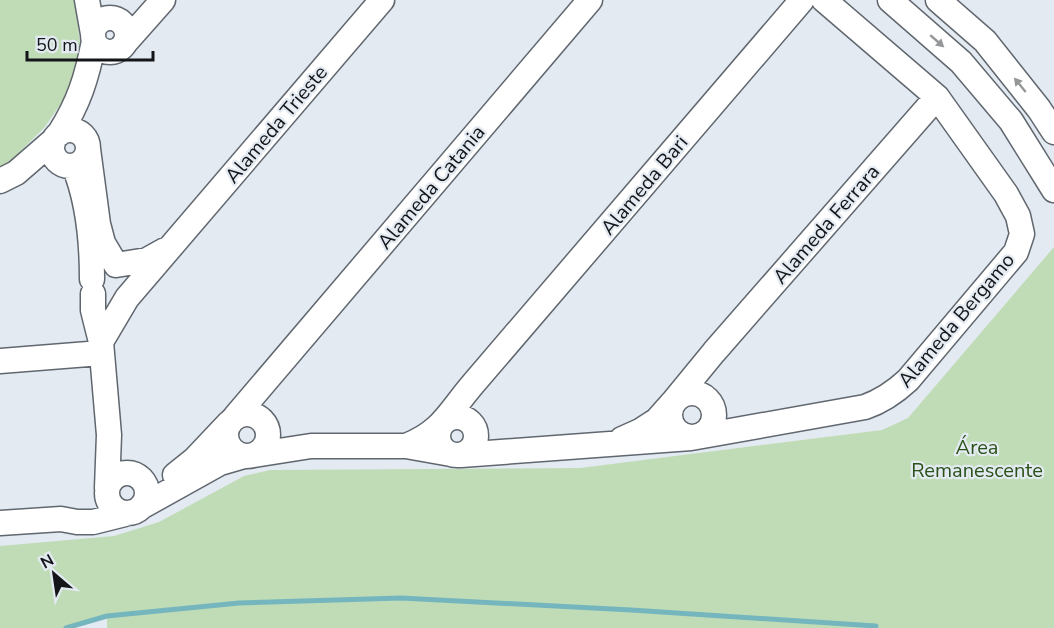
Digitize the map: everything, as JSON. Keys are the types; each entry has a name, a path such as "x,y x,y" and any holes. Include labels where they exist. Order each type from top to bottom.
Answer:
{"street":[{"path":"87,0 93,38 98,48 112,52 122,46 125,29 98,0"},
{"path":"8,177 70,148 107,65 163,0"},
{"name":"Alameda Trieste","path":"101,347 127,297 382,0"},
{"name":"Alameda Catania","path":"232,420 590,0"},
{"name":"Alameda Bari","path":"443,423 468,389 802,0"},
{"path":"824,0 937,97"},
{"path":"938,0 985,41 1040,109 1054,132"},
{"path":"892,1 961,62 1011,121 1054,190"},
{"path":"109,435 134,476 146,488 146,498 137,509 123,513 113,508 107,494 109,435 101,347 93,310 92,257 83,187 70,148 73,113 87,78 95,27 107,18 115,19"},
{"name":"Alameda Bergamo","path":"0,524 61,519 93,522 137,509 220,463 249,455 311,446 406,446 456,454 691,438 759,424 865,407 879,402 908,380 1016,252 1022,234 1018,216 1006,194 937,97"},
{"name":"Alameda Ferrara","path":"673,402 937,97"},
{"path":"70,148 103,243 116,266"},
{"name":"Alameda Trieste","path":"116,266 147,260 170,248"},
{"path":"116,266 128,274 131,282 130,290 127,297 120,303 105,304 92,287 95,272 101,268 116,266"},
{"path":"0,361 101,347"},
{"path":"711,405 701,395 691,393 681,396 673,402 670,421 675,430 691,438 710,428 713,419 711,405 714,352"},
{"name":"Alameda Bari","path":"474,427 472,415 474,400 486,370"},
{"path":"232,420 226,430 226,439 235,452 249,455 266,445 268,437 265,423 271,375"},
{"name":"Alameda Bergamo","path":"612,444 657,420 673,402"},
{"name":"Alameda Bergamo","path":"711,405 759,424"},
{"path":"107,494 114,477 134,476 158,480 172,477 183,471 232,420 244,414 253,414 265,423"},
{"path":"457,417 470,422 474,427 476,434 473,447 468,452 456,454 443,449 438,440 439,430 449,419 457,417"},
{"name":"Alameda Bergamo","path":"265,423 281,435 311,446"},
{"name":"Alameda Bergamo","path":"406,446 429,435 443,423"},
{"name":"Alameda Bergamo","path":"474,427 497,443 519,449"},
{"name":"Alameda Bergamo","path":"61,519 107,494"}],"green space":[{"path":"0,0 75,0 81,52 69,92 44,128 4,167 0,168"},
{"name":"Área Remanescente","path":"1054,247 1054,628 107,628 107,616 66,628 0,628 0,546 114,536 159,522 244,476 270,470 580,468 882,430 908,418"}],"waterway":[{"path":"66,628 107,616 239,603 401,598 876,626"}]}
